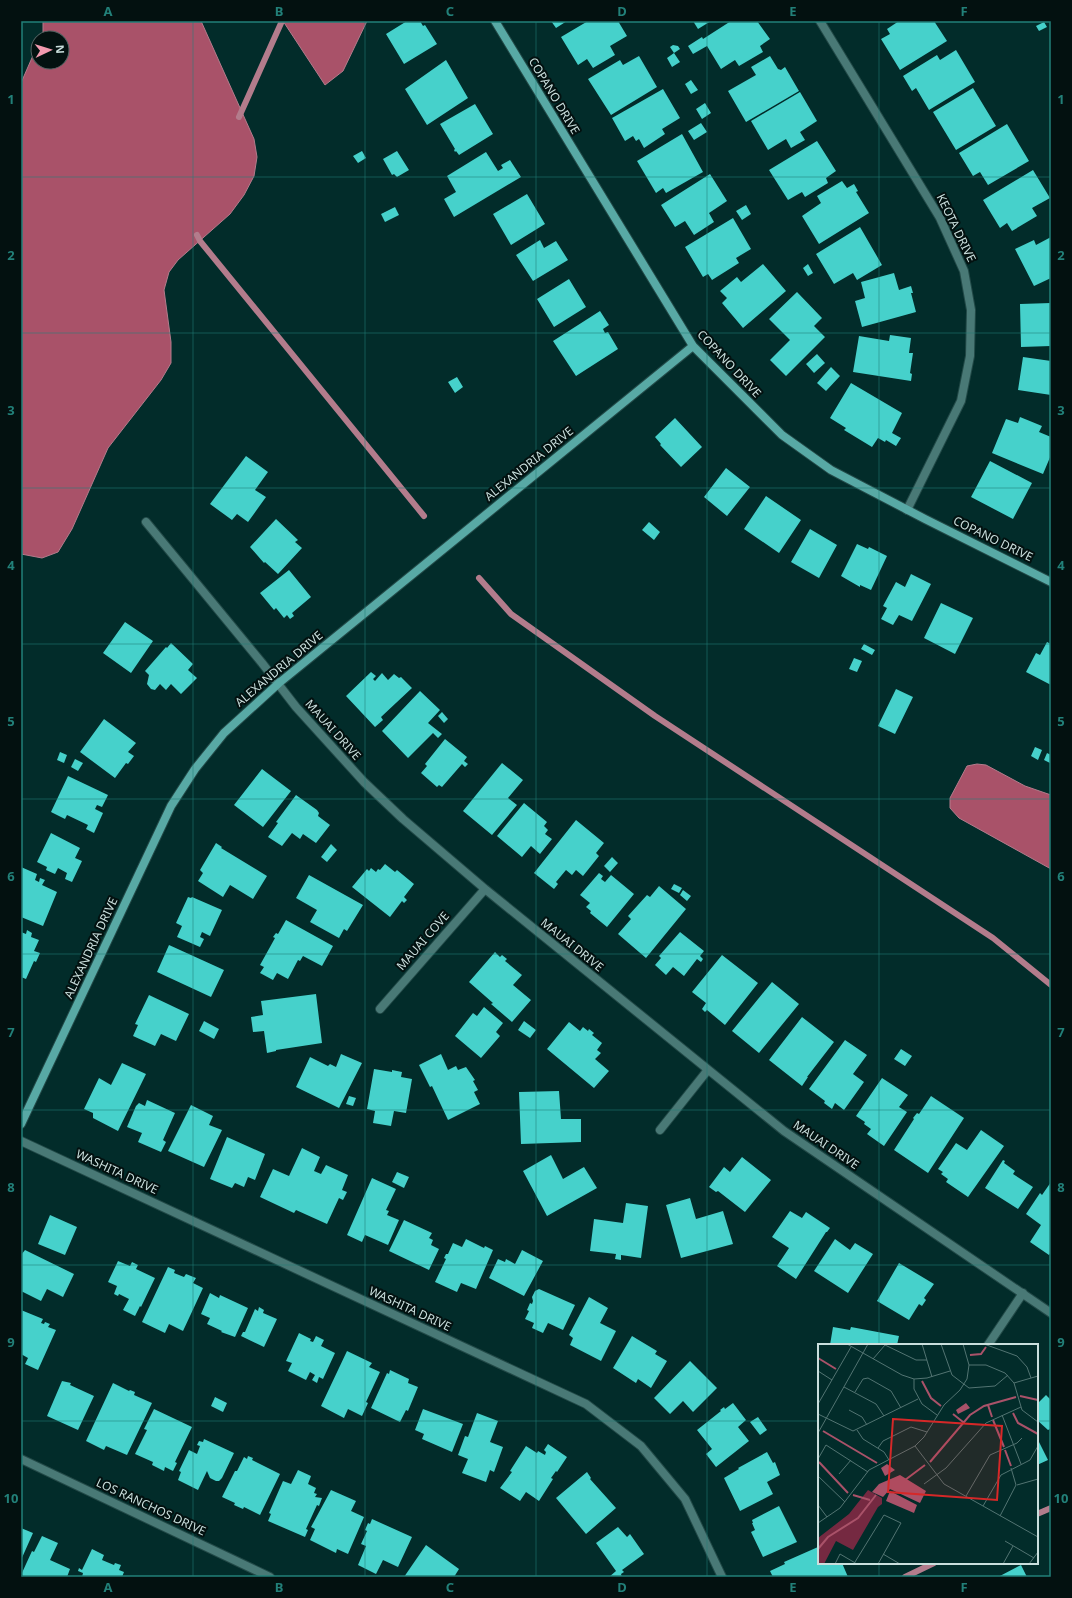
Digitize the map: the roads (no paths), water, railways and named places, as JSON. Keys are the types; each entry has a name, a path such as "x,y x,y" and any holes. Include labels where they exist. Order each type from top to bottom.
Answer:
{"street":[{"name":"COPANO DRIVE","path":"495,21 693,346 782,435 831,470 1051,582"},
{"name":"KEOTA DRIVE","path":"820,21 940,218 964,271 971,310 970,356 961,400 907,510"},
{"name":"ALEXANDRIA DRIVE","path":"21,1124 171,806 195,769 224,733 279,683 693,346"},
{"name":"MAUAI DRIVE","path":"146,522 279,683 296,707 364,782 403,819 485,889 784,1131 1051,1313"},
{"name":"MAUAI COVE","path":"380,1009 485,889"},
{"path":"660,1130 707,1070"},
{"name":"WASHITA DRIVE","path":"21,1140 586,1404 641,1446 685,1499 722,1577"},
{"path":"989,1344 1023,1293"},
{"name":"LOS RANCHOS DRIVE","path":"21,1459 270,1577"}],"waterway":[{"path":"239,117 282,21"},
{"path":"197,235 200,241 424,516"},
{"path":"479,578 511,614 655,716 993,938 1051,985"},
{"path":"1038,1514 1051,1508"},
{"path":"905,1577 932,1564"}]}
